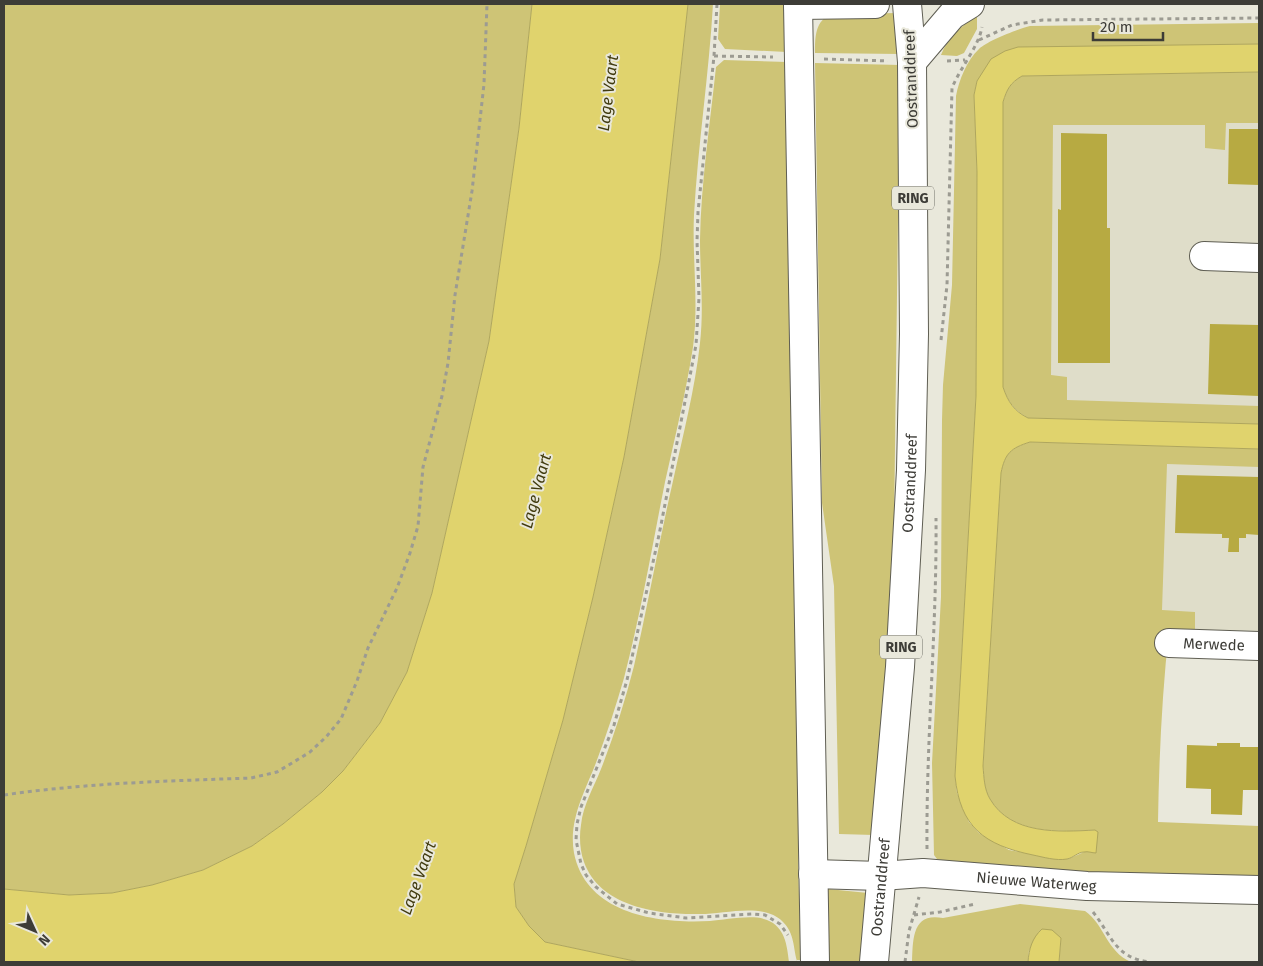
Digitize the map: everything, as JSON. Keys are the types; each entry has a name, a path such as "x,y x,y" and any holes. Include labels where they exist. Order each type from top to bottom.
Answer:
{"main road":[{"path":"815,961 798,4 875,4"},
{"name":"Oostranddreef","path":"874,961 900,667 911,470 914,334 912,62 907,4"},
{"path":"912,62 952,15 976,14"},
{"path":"1204,256 1259,258"},
{"name":"Merwede","path":"1169,643 1259,646"},
{"name":"Nieuwe Waterweg","path":"813,874 881,876 923,874 1088,886 1259,890"}],"path":[{"path":"4,795 37,790 144,782 263,776 277,772 310,752 342,719 368,648 397,588 418,526 423,467 442,396 448,363 455,295 472,191 484,84 487,4"},
{"path":"716,4 714,56 698,212 698,324 692,368 646,597 629,670 614,725 581,807 576,840 581,864 586,875 601,892 617,904 649,913 686,918 765,915 780,924 790,938"},
{"path":"976,14 978,40"},
{"path":"941,342 946,284 952,88 965,60 978,40 1012,25 1034,21 1259,18"},
{"path":"714,56 912,62 965,60"},
{"name":"Oostranddreef","path":"905,962 908,938 921,890 927,850 927,761 936,599 936,512"},
{"path":"914,915 940,912 976,904"},
{"path":"1091,910 1113,942 1126,956 1150,962"}],"shaded area":[{"path":"4,4 532,4 519,128 489,341 432,593 407,672 380,723 343,771 322,792 283,824 252,846 203,870 152,885 112,893 69,895 4,889"},
{"path":"688,4 713,4 694,215 695,330 693,347 630,654 611,719 579,805 574,828 574,853 581,874 593,890 609,902 627,911 647,917 668,920 710,921 754,917 767,920 778,927 784,937 789,962 639,962 545,942 529,926 516,907 514,884 563,720 624,457 660,259"},
{"path":"720,4 786,4 787,52 725,49 718,39"},
{"path":"899,13 900,54 815,53 816,35 819,25 822,20 832,14"},
{"path":"977,16 977,29 964,53 957,56 941,55 947,43 956,33"},
{"path":"1259,23 1259,44 1207,45 977,81 974,95 977,172 976,396 955,776 957,793 969,822 979,833 1009,850 1050,858 1068,859 1084,852 1095,830 1051,831 1023,825 999,811 990,799 985,787 983,766 1001,473 1010,452 1030,442 1259,449 1259,467 1167,464 1162,610 1195,612 1195,630 1169,630 1161,726 1158,822 1259,826 1259,880 961,866 937,859 934,855 932,763 941,597 943,385 952,285 956,96 961,77 967,64 983,46 1030,26"},
{"path":"724,60 787,62 800,800 798,862 801,960 797,961 790,931 783,922 765,912 744,910 700,914 667,913 649,910 617,898 603,889 592,877 584,862 580,844 580,830 584,810 610,744 634,666 695,378 701,330 700,240 704,175 716,67"},
{"path":"815,63 900,65 893,602 874,835 839,834 834,586 822,503"},
{"path":"1259,72 1259,123 1226,123 1225,150 1205,148 1205,125 1053,125 1051,375 1067,377 1067,400 1259,406 1259,424 1028,418 1023,415 1012,405 1003,387 1003,102 1010,87 1022,76"},
{"path":"1259,101 1259,631 1157,630 1163,437 1039,432 1033,105"},
{"path":"828,889 868,893 864,962 829,962"},
{"path":"1020,904 1085,911 1097,923 1116,951 1131,962 1059,962 1061,938 1029,950 1028,962 912,962 916,929 925,919 933,917 943,918"}],"water":[{"name":"Lage Vaart","path":"532,4 688,4 660,259 624,457 563,720 514,884 516,907 529,926 545,942 639,962 4,962 4,889 69,895 112,893 152,885 203,870 252,846 283,824 322,792 343,771 380,723 407,672 432,593 489,341 519,128"},
{"path":"1259,44 1259,72 1022,76 1009,87 1003,102 1003,387 1012,406 1028,418 1259,424 1259,449 1030,442 1014,449 1007,456 1001,473 983,766 985,787 990,799 999,811 1023,825 1051,831 1095,830 1098,832 1096,853 1082,852 1069,858 1058,860 1016,851 988,839 969,821 962,808 955,776 976,396 977,172 974,95 977,81 991,59 1005,51 1018,47"},
{"path":"1042,929 1052,930 1061,938 1059,962 1028,962 1032,944"}],"building":[{"path":"1229,129 1259,129 1259,185 1228,184"},
{"path":"1061,133 1107,134 1107,228 1110,228 1110,363 1058,363 1058,209 1061,210"},
{"path":"1210,324 1259,325 1259,396 1208,394"},
{"path":"1177,475 1259,477 1259,535 1246,534 1246,538 1239,538 1239,552 1228,552 1229,538 1222,538 1222,534 1175,533"},
{"path":"1217,743 1240,743 1240,747 1259,747 1259,790 1243,790 1242,815 1211,814 1211,789 1186,788 1187,745 1217,746"}]}
